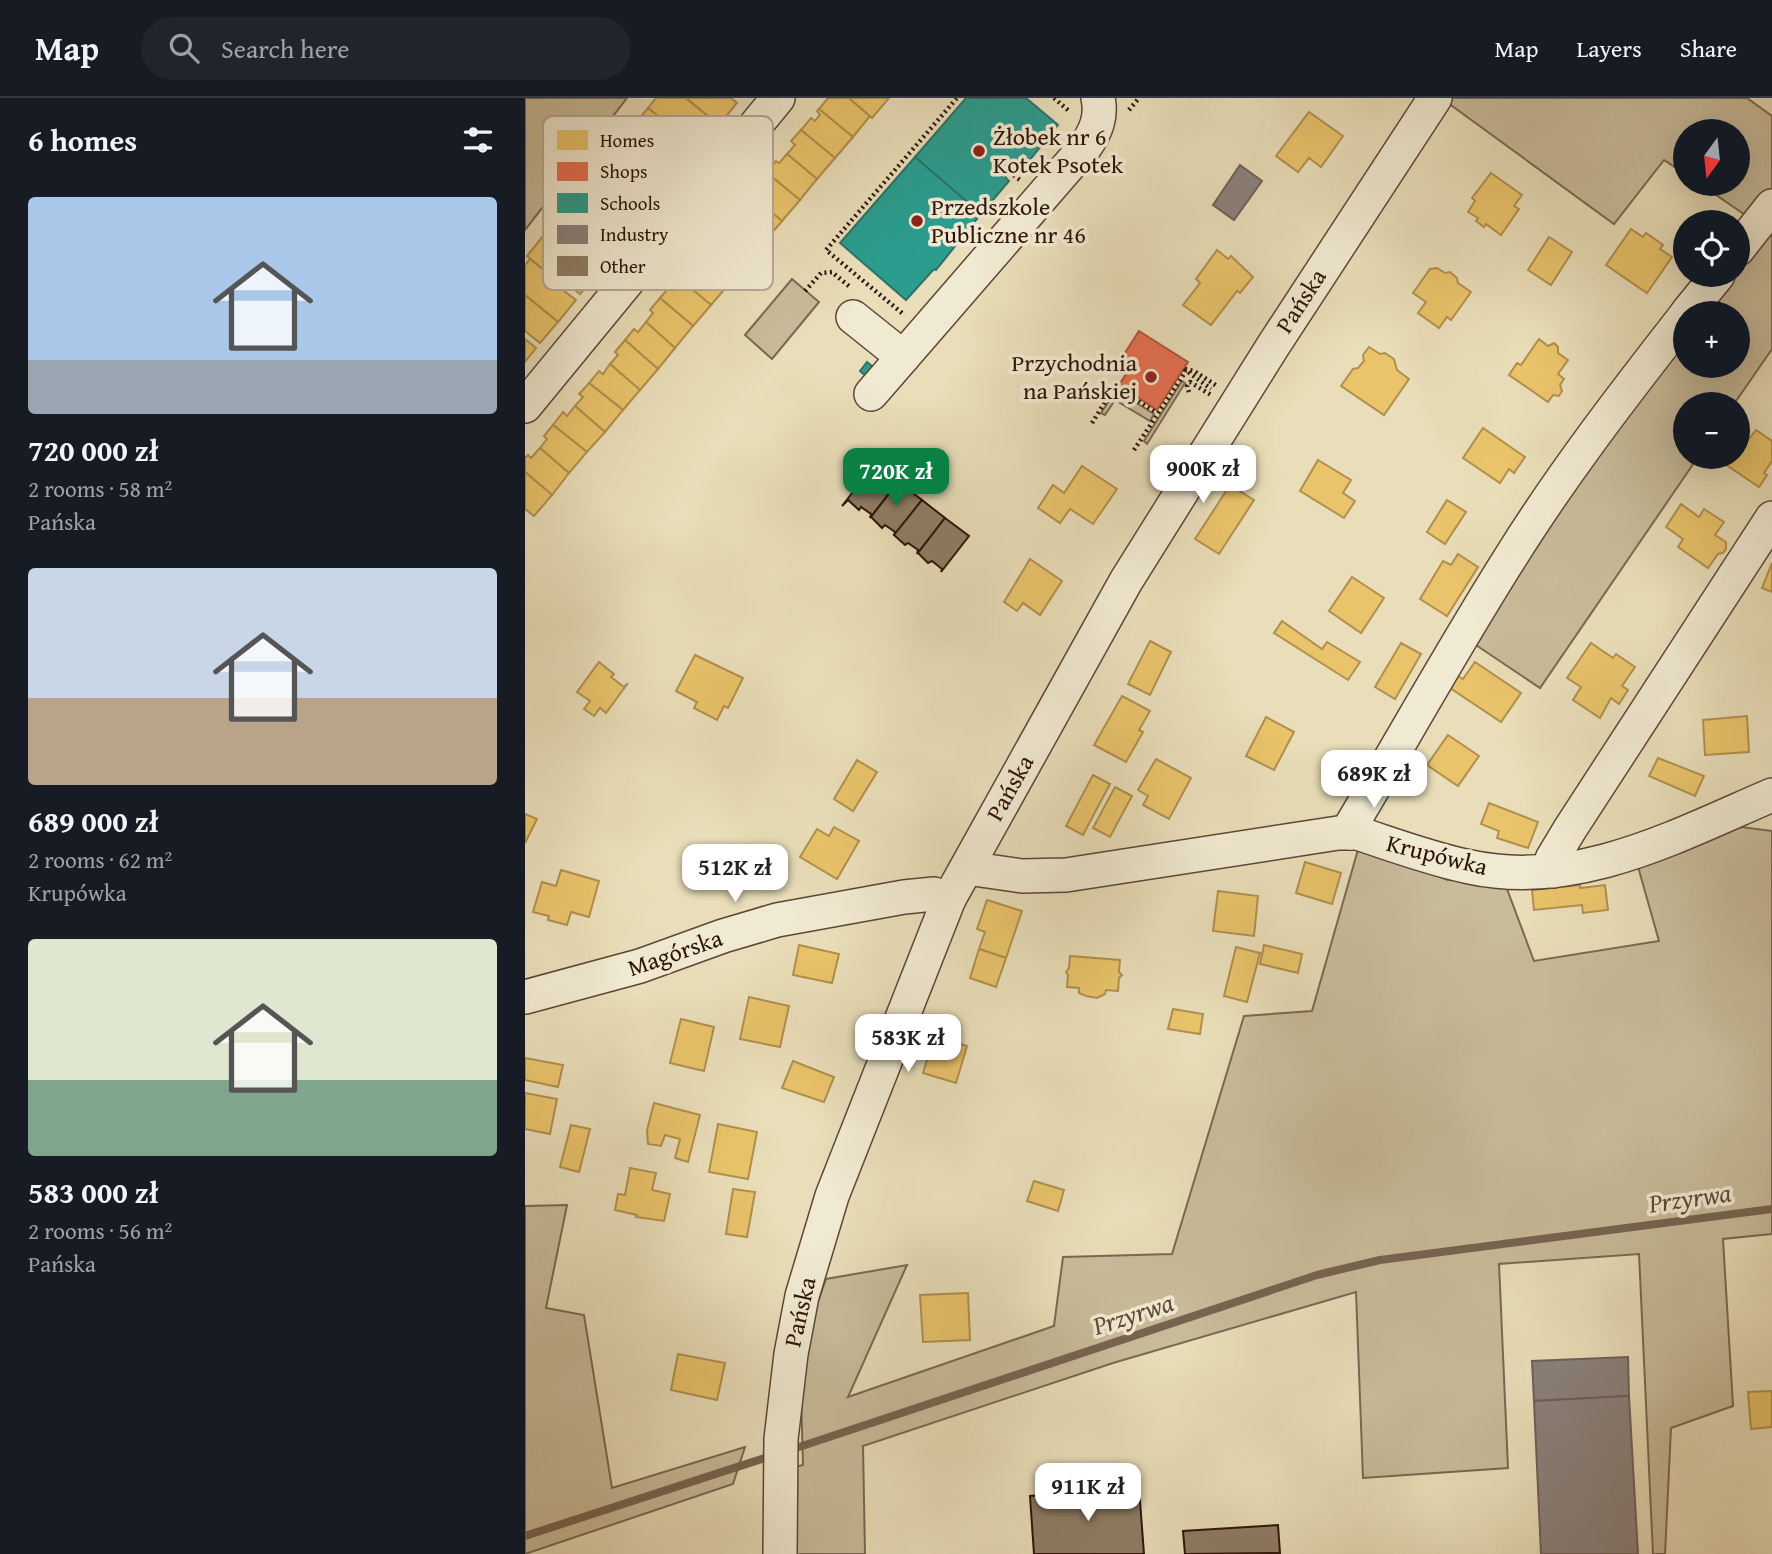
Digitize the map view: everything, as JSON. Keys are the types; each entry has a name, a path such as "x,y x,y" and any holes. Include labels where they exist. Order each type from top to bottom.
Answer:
{"street":[{"path":"763,116 778,98"},
{"path":"871,394 1085,147 1100,119 1098,98"},
{"name":"Pańska","path":"780,1554 781,1439 791,1354 802,1296 820,1231 868,1102 950,899 1126,581 1238,399 1435,98"},
{"path":"1750,234 1772,206"},
{"path":"1697,301 1708,287"},
{"path":"525,406 620,290"},
{"path":"853,317 903,357"},
{"path":"1351,833 1352,824 1510,556 1566,472 1673,332"},
{"path":"1553,871 1552,859 1570,829 1772,518"},
{"name":"Krupówka","path":"967,868 1022,876 1066,875 1314,835 1351,833 1471,867 1516,872 1553,871 1620,858 1772,795"},
{"name":"Magórska","path":"525,997 640,966 777,920 904,897 935,894 950,899"}],"path":[{"path":"904,315 825,250 957,98"},
{"path":"805,290 821,273 832,272 851,288 861,288 865,283"},
{"path":"1186,370 1184,369 1193,371 1238,399"},
{"path":"1186,370 1218,393 1215,398 1190,382 1187,386 1189,392"},
{"path":"1135,450 1186,370"},
{"path":"1092,422 1115,386 1158,413"}],"shaded area":[{"path":"525,98 627,98 613,116 543,116 543,207 525,230"},
{"path":"1451,98 1747,98 1772,116 1772,191 1751,219 1750,210 1738,210 1717,196 1750,196 1750,119 1673,119 1673,166 1664,160 1614,224 1448,103"},
{"path":"1772,224 1772,349 1742,392 1673,392 1673,469 1690,469 1540,688 1467,639 1673,349 1673,378 1750,378 1750,301 1709,301 1720,287 1750,287 1750,251"},
{"path":"792,279 819,302 772,359 745,335"},
{"path":"1182,381 1185,383 1147,444 1144,441"},
{"path":"1116,390 1154,414 1150,421 1115,400 1105,415 1101,413"},
{"path":"1741,827 1772,831 1772,1234 1723,1239 1733,1406 1671,1428 1665,1554 1653,1554 1639,1254 1499,1264 1508,1468 1363,1478 1356,1292 1113,1363 863,1446 865,1554 794,1554 795,1467 803,1465 801,1393 813,1316 826,1279 907,1265 848,1397 1054,1326 1063,1257 1172,1254 1244,1016 1312,1011 1359,846 1448,880 1504,881 1534,961 1659,941 1637,863 1725,829"},
{"path":"567,1205 546,1308 584,1315 612,1488 745,1447 733,1484 525,1554 525,1206"}],"building: Homes":[{"path":"656,98 686,98 708,116 658,116 648,108"},
{"path":"686,98 731,98 737,103 726,116 708,116"},
{"path":"828,98 849,98 870,116 853,137 819,109"},
{"path":"849,98 889,98 872,118"},
{"path":"648,108 658,116 641,116"},
{"path":"819,109 853,137 835,158 801,130 811,118 815,121 820,115 817,111"},
{"path":"1309,112 1343,136 1321,167 1309,158 1298,172 1276,156"},
{"path":"801,130 835,158 817,179 787,154 795,145 791,141"},
{"path":"787,154 817,179 800,200 773,178 773,164 776,161 779,163"},
{"path":"1491,173 1522,195 1514,206 1519,209 1501,235 1486,224 1484,227 1476,221 1478,218 1468,212 1475,201 1472,198"},
{"path":"773,178 800,200 782,221 773,214"},
{"path":"773,214 782,221 773,232"},
{"path":"1631,229 1643,237 1646,233 1663,245 1660,249 1672,257 1647,293 1606,265"},
{"path":"543,236 543,269 527,256"},
{"path":"1549,237 1572,252 1551,285 1528,270"},
{"path":"1217,250 1228,259 1231,256 1253,277 1240,293 1237,291 1211,325 1183,305 1200,283 1196,279"},
{"path":"530,259 543,269 543,290 563,290 576,300 558,322 525,295 525,265"},
{"path":"1437,268 1445,273 1450,272 1457,278 1458,283 1471,292 1451,320 1447,317 1439,328 1418,313 1426,302 1413,293 1430,269"},
{"path":"667,290 693,290 711,305 693,326 660,298"},
{"path":"693,290 724,290 711,305"},
{"path":"525,295 558,322 540,343 525,331"},
{"path":"660,298 693,326 675,348 646,322 653,313 650,310"},
{"path":"646,322 675,348 658,369 625,340 634,329 638,332"},
{"path":"525,339 536,348 525,362"},
{"path":"1539,339 1548,346 1554,343 1558,347 1558,353 1568,360 1558,374 1564,379 1560,385 1562,391 1559,396 1553,395 1548,402 1509,375 1517,363 1521,365"},
{"path":"625,340 658,369 640,390 610,364 618,355 615,352"},
{"path":"1369,347 1394,359 1397,370 1409,379 1384,415 1341,386 1353,369 1358,368 1364,361 1363,355"},
{"path":"610,364 640,390 623,410 589,383 599,371 603,374"},
{"path":"589,383 623,410 605,432 575,406 583,397 579,394"},
{"path":"575,406 605,432 587,452 553,425 563,412 567,416"},
{"path":"553,425 587,452 569,473 540,448 547,439 544,436"},
{"path":"1483,428 1525,457 1514,473 1509,469 1500,483 1463,458"},
{"path":"1756,430 1772,441 1772,461 1759,487 1732,469 1750,469 1750,438"},
{"path":"540,448 569,473 552,495 525,472 525,458 528,455 531,458"},
{"path":"1318,460 1351,480 1343,493 1355,501 1344,518 1300,491"},
{"path":"1082,466 1117,489 1093,524 1070,509 1060,523 1038,508 1053,485 1064,493"},
{"path":"525,472 552,495 534,516 525,509"},
{"path":"1230,485 1254,500 1219,554 1195,539"},
{"path":"1447,500 1466,512 1445,544 1427,532"},
{"path":"1681,504 1699,517 1704,509 1724,522 1715,535 1726,542 1726,549 1718,554 1708,568 1678,547 1683,539 1666,527"},
{"path":"1458,554 1478,567 1447,616 1420,599 1443,561 1451,565"},
{"path":"1030,559 1062,581 1040,615 1023,603 1017,611 1004,602"},
{"path":"1772,563 1772,592 1762,588"},
{"path":"1352,577 1384,598 1361,633 1329,611"},
{"path":"1282,621 1322,649 1327,642 1360,662 1348,680 1274,633"},
{"path":"1150,641 1171,652 1150,695 1128,684"},
{"path":"1401,643 1421,654 1395,699 1375,687"},
{"path":"1591,643 1613,658 1616,654 1635,667 1622,686 1628,690 1619,704 1611,698 1600,718 1573,700 1581,687 1567,678"},
{"path":"695,655 743,678 728,708 724,706 717,720 694,708 697,702 676,691"},
{"path":"599,662 614,674 611,677 624,687 628,683 606,713 600,708 594,716 584,709 590,701 577,692"},
{"path":"1475,662 1521,693 1501,722 1447,686 1455,674 1463,679"},
{"path":"1122,696 1150,711 1139,730 1143,732 1126,762 1094,745"},
{"path":"1747,716 1749,752 1705,755 1703,720"},
{"path":"1266,717 1294,732 1274,770 1246,756"},
{"path":"1448,735 1479,756 1458,786 1427,765"},
{"path":"1658,758 1704,776 1695,796 1649,776"},
{"path":"1156,759 1191,778 1169,819 1143,805 1148,796 1138,790"},
{"path":"857,760 877,772 853,811 834,799"},
{"path":"1093,775 1110,784 1083,835 1066,826"},
{"path":"1115,787 1132,796 1110,837 1093,828"},
{"path":"1489,803 1538,822 1528,848 1497,838 1499,831 1481,824"},
{"path":"525,814 537,819 525,843"},
{"path":"834,827 859,841 837,879 800,857 817,829 829,836"},
{"path":"1305,862 1341,873 1332,904 1296,893"},
{"path":"561,870 599,881 589,917 571,912 567,925 548,920 549,916 533,912 542,882 556,886"},
{"path":"1580,885 1580,888 1605,885 1608,910 1583,913 1582,905 1534,910 1532,890"},
{"path":"1218,891 1258,896 1254,936 1213,931"},
{"path":"987,900 1022,911 1006,958 979,949 985,932 977,929"},
{"path":"799,945 839,954 832,983 793,975"},
{"path":"1264,945 1302,954 1298,973 1260,964"},
{"path":"1236,947 1260,953 1247,1002 1224,996"},
{"path":"979,949 1006,958 996,987 970,978"},
{"path":"1070,956 1120,960 1119,972 1122,975 1119,978 1118,991 1106,990 1105,994 1097,998 1079,993 1079,988 1067,987 1066,972"},
{"path":"749,997 789,1006 780,1047 740,1039"},
{"path":"1173,1009 1203,1014 1200,1034 1168,1029"},
{"path":"681,1019 714,1027 704,1071 670,1063"},
{"path":"934,1036 967,1046 956,1083 923,1073"},
{"path":"525,1058 563,1065 558,1087 525,1080"},
{"path":"793,1061 834,1077 824,1102 782,1088"},
{"path":"525,1093 557,1099 550,1134 525,1129"},
{"path":"654,1103 700,1115 688,1162 675,1158 680,1139 665,1135 661,1146 648,1144 647,1130"},
{"path":"718,1124 757,1132 748,1179 709,1172"},
{"path":"571,1125 590,1129 579,1172 560,1167"},
{"path":"630,1168 656,1173 652,1190 670,1194 664,1221 636,1217 637,1215 615,1210 618,1194 625,1195"},
{"path":"1034,1181 1064,1190 1058,1211 1027,1201"},
{"path":"733,1189 755,1192 747,1237 726,1234"},
{"path":"968,1293 970,1340 923,1342 920,1295"},
{"path":"678,1354 725,1363 717,1400 671,1390"},
{"path":"1772,1391 1772,1427 1751,1429 1748,1392"}],"building: Shops":[{"name":"Przychodnia na Pańskiej","path":"1139,331 1188,362 1157,410 1119,385 1133,363 1123,356"}],"building: Schools":[{"name":"Żłobek nr 6 Kotek Psotek","path":"966,98 1026,98 1058,125 1020,172 1014,167 1005,177 1009,181 981,214 915,157"},
{"name":"Przedszkole Publiczne nr 46","path":"915,157 981,214 936,270 934,269 906,300 840,243"},
{"path":"867,362 873,367 866,376 860,371"}],"building: Industry":[{"path":"1240,165 1262,181 1234,220 1213,205"},
{"path":"1628,1357 1629,1396 1534,1401 1532,1361"},
{"path":"1629,1396 1638,1554 1541,1554 1534,1401"}],"building: Other":[{"path":"880,457 876,464 898,482 870,518 871,514 861,507 859,510 848,500 842,506"},
{"path":"898,482 922,500 894,536 895,532 885,525 882,528 871,517"},
{"path":"922,500 945,518 917,554 918,550 908,543 905,545 894,535"},
{"path":"945,518 969,536 941,572 942,569 932,561 928,563 918,553"},
{"path":"1139,1488 1144,1554 1034,1554 1030,1496"},
{"path":"1278,1525 1280,1553 1185,1554 1183,1531"}],"waterway":[{"name":"Przyrwa","path":"790,1450 1317,1275 1380,1260 1772,1209"},
{"name":"Przyrwa","path":"525,1536 774,1455"}],"place":[{"name":"Żłobek nr 6 Kotek Psotek","path":"979,151"},
{"name":"Przedszkole Publiczne nr 46","path":"917,221"},
{"name":"Przychodnia na Pańskiej","path":"1151,377"}]}
